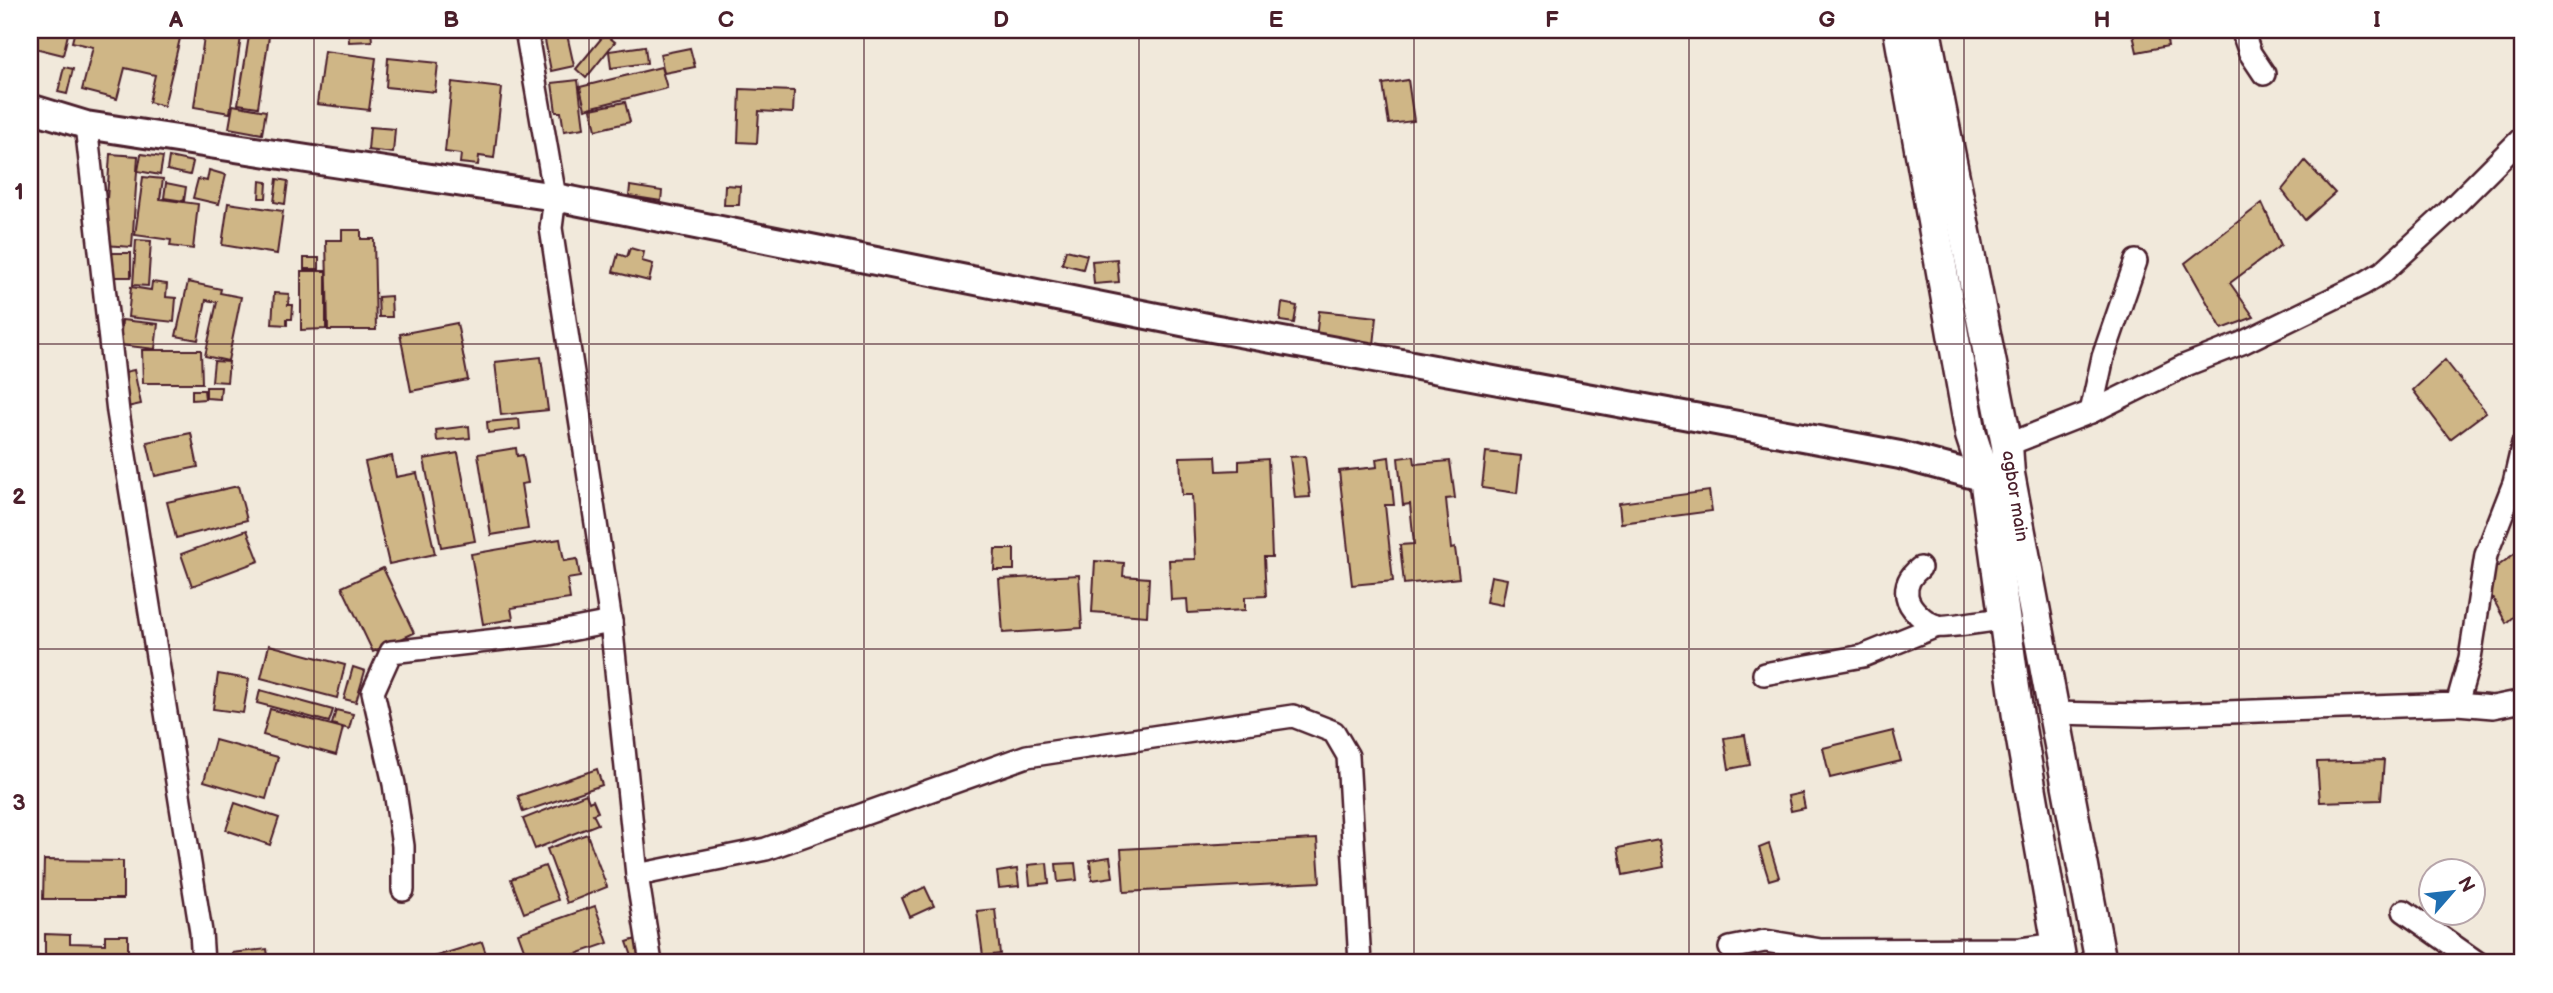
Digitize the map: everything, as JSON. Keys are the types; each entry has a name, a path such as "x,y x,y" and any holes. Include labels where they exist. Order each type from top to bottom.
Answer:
{"main road":[{"name":"agbor main","path":"1899,30 2007,445 2009,474 2101,963"},
{"name":"agbor main","path":"1925,30 1971,435 1985,478 2003,619 2059,954"}],"street":[{"path":"526,30 555,197 551,229 611,622 638,875 651,963"},
{"path":"2242,30 2250,53 2264,74"},
{"path":"30,108 86,125 555,197 1212,328 1900,455 1985,478"},
{"path":"86,125 118,412 201,932 203,963"},
{"path":"2007,445 2091,412 2363,284 2383,271 2446,214 2523,137"},
{"path":"2091,412 2103,357 2136,261"},
{"path":"2456,704 2470,659 2486,555 2514,484 2523,444"},
{"path":"1920,568 1912,574 1906,586 1907,599 1921,617 1937,626"},
{"path":"1764,674 1863,656 1937,626 2003,619"},
{"path":"403,890 403,846 394,784 373,692 391,652 549,634 611,622"},
{"path":"2053,713 2142,715 2456,704 2493,707 2523,701"},
{"path":"638,875 766,849 1027,756 1293,716 1334,732 1348,756 1360,963"},
{"path":"2404,911 2478,963"},
{"path":"1730,948 1765,941 1821,950 1961,956 2059,954"}],"building":[{"path":"35,30 69,30 63,55 31,47"},
{"path":"75,30 182,30 164,106 149,102 155,75 125,68 117,99 82,90 93,47 72,42"},
{"path":"205,30 242,30 230,113 194,107"},
{"path":"250,30 270,30 258,107 238,104"},
{"path":"348,30 371,30 372,41 349,42"},
{"path":"543,30 566,30 574,66 551,71"},
{"path":"2132,30 2165,30 2168,46 2137,52"},
{"path":"605,34 615,42 586,78 576,69"},
{"path":"645,46 647,63 611,68 609,51"},
{"path":"690,48 695,67 664,73 660,54"},
{"path":"324,51 376,58 369,110 317,104"},
{"path":"388,58 438,63 435,92 386,87"},
{"path":"64,67 73,69 67,94 58,92"},
{"path":"661,67 667,88 585,109 580,87"},
{"path":"578,80 584,128 564,131 561,112 556,112 552,83"},
{"path":"1408,80 1414,121 1389,124 1383,84"},
{"path":"452,82 502,88 494,158 479,156 478,165 460,163 461,154 445,152"},
{"path":"740,89 794,91 793,113 759,111 757,143 738,142"},
{"path":"625,102 630,122 596,130 591,109"},
{"path":"233,105 266,111 262,134 229,128"},
{"path":"370,127 395,129 393,153 368,150"},
{"path":"110,154 138,156 132,247 104,245"},
{"path":"141,154 163,157 160,175 138,171"},
{"path":"169,157 193,162 190,175 167,170"},
{"path":"2305,161 2335,193 2305,220 2282,190"},
{"path":"209,170 226,175 219,204 193,198 198,179 207,181"},
{"path":"143,177 163,179 160,199 198,204 193,249 170,246 171,240 135,235"},
{"path":"277,179 288,181 285,204 274,202"},
{"path":"260,181 267,182 266,198 259,198"},
{"path":"166,183 186,187 184,201 164,198"},
{"path":"725,185 740,186 739,205 724,205"},
{"path":"630,186 662,191 661,201 629,196"},
{"path":"228,203 283,211 277,254 222,245"},
{"path":"2262,203 2281,245 2230,283 2254,317 2222,329 2185,263"},
{"path":"342,230 361,230 361,239 374,239 376,330 328,330 326,240 342,240"},
{"path":"136,240 151,241 148,286 133,285"},
{"path":"630,248 644,252 642,261 653,264 649,281 613,272 618,254 627,257"},
{"path":"1066,250 1087,255 1083,269 1062,264"},
{"path":"101,253 131,253 131,277 101,277"},
{"path":"304,258 319,258 319,269 304,269"},
{"path":"1117,259 1119,282 1094,284 1092,261"},
{"path":"301,271 326,271 326,329 301,330"},
{"path":"152,282 167,284 166,297 176,298 174,322 128,317 131,287 151,290"},
{"path":"188,282 221,289 220,293 241,297 228,361 205,356 217,302 206,300 198,340 176,336"},
{"path":"274,293 289,294 288,305 293,305 292,319 287,319 287,325 272,324"},
{"path":"391,296 392,317 379,317 378,297"},
{"path":"1282,303 1297,306 1294,323 1280,321"},
{"path":"1319,311 1377,317 1374,345 1316,339"},
{"path":"122,320 158,324 155,349 120,345"},
{"path":"457,323 468,380 411,391 400,334"},
{"path":"142,350 201,350 202,383 143,383"},
{"path":"541,357 548,410 501,415 495,362"},
{"path":"2445,360 2486,412 2450,439 2413,390"},
{"path":"214,361 229,362 227,382 212,381"},
{"path":"134,370 141,404 127,407 120,373"},
{"path":"206,387 221,387 220,399 206,398"},
{"path":"192,390 204,390 205,399 192,400"},
{"path":"519,419 520,429 488,433 487,422"},
{"path":"469,426 470,438 437,441 436,430"},
{"path":"191,433 198,467 155,476 147,442"},
{"path":"516,448 517,456 523,455 528,483 521,484 528,529 491,535 478,454"},
{"path":"1486,452 1521,456 1517,493 1482,488"},
{"path":"458,453 475,541 441,547 424,459"},
{"path":"392,456 396,477 417,473 435,554 389,564 365,462"},
{"path":"1216,456 1217,471 1239,470 1239,461 1268,459 1272,557 1264,557 1266,596 1245,597 1245,610 1188,613 1187,599 1171,600 1169,560 1195,559 1192,495 1182,495 1180,457"},
{"path":"1305,456 1310,497 1295,498 1290,457"},
{"path":"1414,456 1415,464 1450,461 1455,498 1446,499 1451,549 1455,548 1459,578 1404,584 1400,545 1414,544 1410,504 1403,505 1398,458"},
{"path":"1389,457 1394,505 1385,505 1393,581 1352,585 1339,471 1377,467 1376,459"},
{"path":"238,486 247,520 176,538 167,502"},
{"path":"1709,491 1712,511 1621,523 1619,503"},
{"path":"247,530 259,561 192,586 181,554"},
{"path":"560,539 564,561 577,559 580,577 567,579 570,599 511,608 513,619 483,624 471,554"},
{"path":"2522,548 2523,608 2506,623 2482,578"},
{"path":"995,549 1014,549 1014,570 994,570"},
{"path":"1095,561 1124,563 1123,576 1149,578 1147,616 1092,612"},
{"path":"383,568 414,633 373,652 342,587"},
{"path":"1079,575 1082,628 1003,633 999,579"},
{"path":"1491,576 1507,579 1502,605 1486,602"},
{"path":"269,645 345,665 337,698 261,678"},
{"path":"353,667 365,671 356,702 344,699"},
{"path":"218,674 249,679 243,713 213,709"},
{"path":"260,690 333,710 329,722 257,703"},
{"path":"270,709 343,728 336,755 263,735"},
{"path":"336,710 353,714 349,729 332,724"},
{"path":"1893,731 1901,761 1830,778 1823,748"},
{"path":"1745,735 1750,765 1729,769 1724,738"},
{"path":"215,740 278,757 266,799 204,781"},
{"path":"2384,760 2381,800 2320,802 2317,762"},
{"path":"597,769 602,785 523,812 518,796"},
{"path":"1802,793 1805,808 1791,811 1788,796"},
{"path":"586,794 589,802 593,800 598,812 593,814 598,824 535,849 523,819"},
{"path":"235,803 279,818 270,845 226,830"},
{"path":"587,834 607,887 567,903 547,849"},
{"path":"1317,839 1320,882 1124,892 1121,849"},
{"path":"1659,840 1664,867 1623,875 1618,848"},
{"path":"1769,844 1779,877 1769,880 1759,848"},
{"path":"1110,857 1113,877 1092,880 1090,860"},
{"path":"44,860 123,861 123,899 43,899"},
{"path":"1047,863 1049,883 1030,885 1028,865"},
{"path":"1075,863 1077,880 1058,882 1056,864"},
{"path":"545,866 558,900 524,913 511,879"},
{"path":"1017,869 1019,886 999,888 997,872"},
{"path":"925,887 934,906 910,917 902,898"},
{"path":"595,906 608,943 550,963 529,963 518,933"},
{"path":"995,909 1000,954 983,956 977,911"},
{"path":"45,934 70,935 70,943 105,944 105,935 128,935 128,963 40,963 40,956 45,956"},
{"path":"636,939 641,957 633,959 627,942"},
{"path":"482,942 489,963 432,963 430,958"},
{"path":"267,949 269,963 233,963 232,953"}]}
